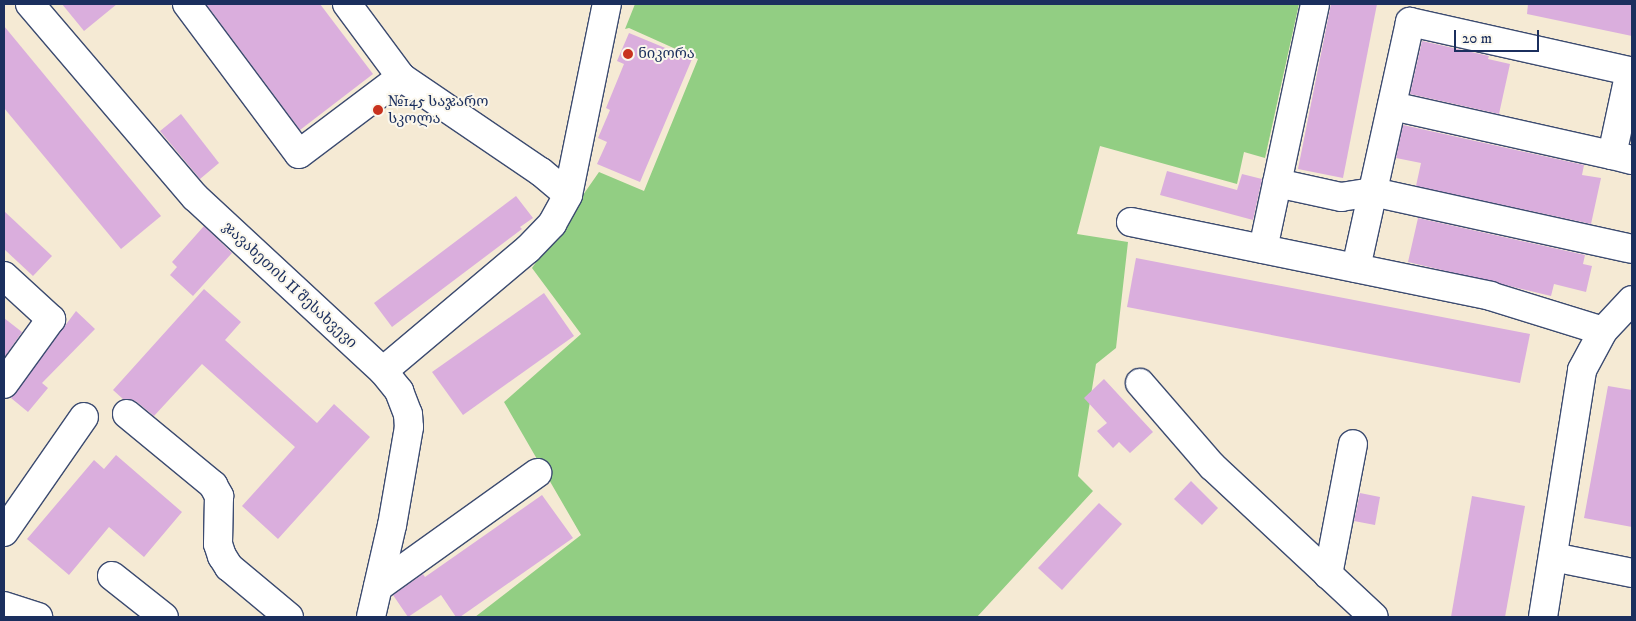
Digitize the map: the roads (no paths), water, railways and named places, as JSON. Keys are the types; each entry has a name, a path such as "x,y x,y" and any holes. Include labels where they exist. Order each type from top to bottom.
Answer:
{"street":[{"name":"ჯავახეთის II შესახვევი","path":"30,4 195,197 383,371 399,391 408,414 409,426 392,525 371,617"},
{"path":"187,4 299,154 401,77"},
{"path":"347,4 401,77 541,172 568,195"},
{"path":"383,371 528,249 552,224 568,195 607,4"},
{"path":"1263,249 1315,4"},
{"path":"1356,268 1410,22 1630,71 1622,157 1392,106"},
{"path":"1277,183 1341,197 1373,192 1632,249"},
{"path":"1131,222 1490,296 1603,331"},
{"path":"4,276 51,319 4,384"},
{"path":"1543,617 1582,370 1603,331 1632,300"},
{"path":"1140,383 1212,466 1374,617"},
{"path":"127,414 213,485 219,496 218,544 222,556 229,567 289,617"},
{"path":"4,532 84,417"},
{"path":"1328,574 1353,444"},
{"path":"378,586 537,473"},
{"path":"1553,558 1632,573"},
{"path":"112,576 164,617"},
{"path":"4,606 38,617"}],"place":[{"name":"ნიკორა","path":"628,54"},
{"name":"№145 საჯარო სკოლა","path":"378,110"}]}
